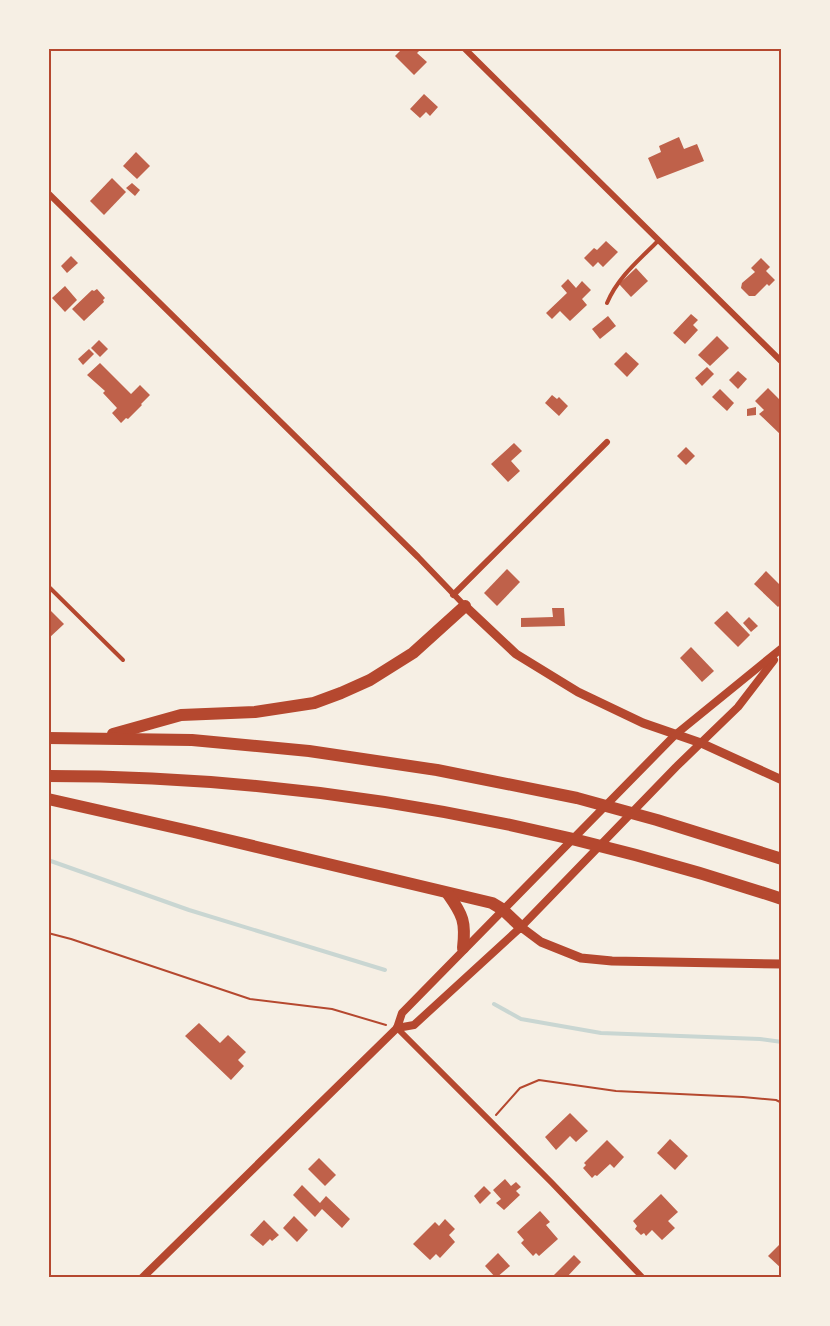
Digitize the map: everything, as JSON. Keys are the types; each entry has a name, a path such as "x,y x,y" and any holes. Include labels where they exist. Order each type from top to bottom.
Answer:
{"highway":[{"path":"99,738 181,715 255,712 314,703 370,680 390,668 426,643 465,606"},
{"path":"48,738 192,740 261,746 437,770 577,798 657,820 782,860"},
{"path":"48,776 125,776 212,781 337,795 464,815 639,855 782,899"},
{"path":"48,799 492,903 521,927"},
{"path":"448,894 461,912 464,921 463,948"}],"main road":[{"path":"465,606 516,654 578,692 643,723 701,743 782,780"},
{"path":"521,927 541,942 581,958 782,964"}],"street":[{"path":"464,48 782,362"},
{"path":"48,193 465,606"},
{"path":"453,595 607,442"},
{"path":"141,1278 397,1028 402,1013 463,948 534,880 675,735 782,649"},
{"path":"397,1028 414,1025 521,927 676,767 738,707 782,649"},
{"path":"397,1028 643,1278"}],"lane":[{"path":"608,303 614,288 624,275 658,240"},
{"path":"48,586 123,660"}],"path":[{"path":"48,933 250,999 332,1009 397,1028"},
{"path":"490,1121 520,1088 539,1080 616,1091 743,1097 782,1102"}],"building":[{"path":"403,48 422,48 417,53 427,62 414,75 395,56"},
{"path":"424,94 438,107 430,116 426,112 420,118 410,109"},
{"path":"679,137 684,149 697,144 704,161 657,179 648,158 661,152 659,146"},
{"path":"136,152 150,166 137,179 123,166"},
{"path":"112,178 126,192 104,215 90,201"},
{"path":"132,183 140,190 135,196 126,188"},
{"path":"606,241 618,252 603,267 598,262 593,267 584,258"},
{"path":"71,256 78,263 67,273 61,266"},
{"path":"761,258 770,267 766,271 775,280 769,286 767,284 755,296 749,296 741,288 742,283 755,272 751,268"},
{"path":"636,268 648,281 631,297 619,284"},
{"path":"568,279 576,288 582,281 591,290 582,299 587,305 570,321 560,311 552,319 546,313 567,293 561,286"},
{"path":"65,286 77,300 65,312 52,298"},
{"path":"97,289 105,298 104,302 84,321 72,309 92,290"},
{"path":"691,314 698,320 693,325 698,330 685,344 673,333"},
{"path":"608,316 616,326 600,339 592,329"},
{"path":"717,336 729,348 710,366 698,355"},
{"path":"99,340 108,349 100,357 91,348"},
{"path":"89,349 94,354 83,365 78,359"},
{"path":"626,352 639,364 627,377 614,364"},
{"path":"100,363 131,394 140,385 150,395 128,419 126,418 121,423 112,413 117,408 103,393 105,391 87,375"},
{"path":"707,367 714,374 702,386 695,378"},
{"path":"738,371 747,379 738,389 729,380"},
{"path":"768,388 782,402 781,435 759,414 764,410 755,401"},
{"path":"720,389 734,403 727,411 712,397"},
{"path":"552,395 557,399 559,397 568,406 559,416 545,403"},
{"path":"756,407 756,415 747,416 747,409"},
{"path":"514,443 522,451 511,461 520,471 508,482 491,464"},
{"path":"686,447 695,456 686,465 677,456"},
{"path":"507,569 520,582 497,606 484,593"},
{"path":"766,571 782,587 782,603 778,607 754,584"},
{"path":"48,608 64,624 48,639"},
{"path":"552,608 564,608 565,626 521,627 521,618 553,617"},
{"path":"727,611 750,635 738,647 714,623"},
{"path":"749,617 758,626 751,632 743,623"},
{"path":"691,647 714,671 702,682 680,658"},
{"path":"199,1023 220,1043 228,1035 246,1052 238,1060 244,1066 231,1080 185,1036"},
{"path":"570,1113 588,1131 576,1142 570,1136 556,1150 545,1137"},
{"path":"670,1139 688,1156 675,1170 657,1153"},
{"path":"607,1140 624,1157 614,1168 610,1164 592,1178 583,1168 586,1165 584,1163"},
{"path":"319,1158 336,1175 325,1186 308,1169"},
{"path":"505,1179 511,1186 516,1182 521,1187 516,1191 520,1195 504,1210 496,1203 501,1199 493,1190"},
{"path":"302,1185 320,1203 326,1196 350,1219 342,1228 322,1209 315,1217 293,1195"},
{"path":"484,1186 491,1193 480,1204 474,1196"},
{"path":"661,1194 678,1212 668,1221 675,1228 662,1240 652,1230 646,1236 644,1233 641,1235 635,1229 637,1226 633,1221"},
{"path":"540,1211 550,1222 546,1225 558,1239 539,1256 536,1253 533,1256 521,1243 524,1240 517,1232"},
{"path":"294,1216 308,1230 297,1242 283,1228"},
{"path":"445,1219 455,1229 449,1235 455,1242 440,1258 436,1254 430,1260 413,1244 435,1222 439,1226"},
{"path":"264,1220 279,1235 272,1241 270,1239 263,1246 250,1235"},
{"path":"782,1242 782,1269 768,1256"},
{"path":"498,1253 510,1266 496,1278 485,1266"},
{"path":"574,1255 581,1262 566,1278 551,1278"}],"waterway":[{"path":"48,860 189,910 385,970"},
{"path":"494,1004 521,1019 601,1033 760,1039 782,1042"}]}
